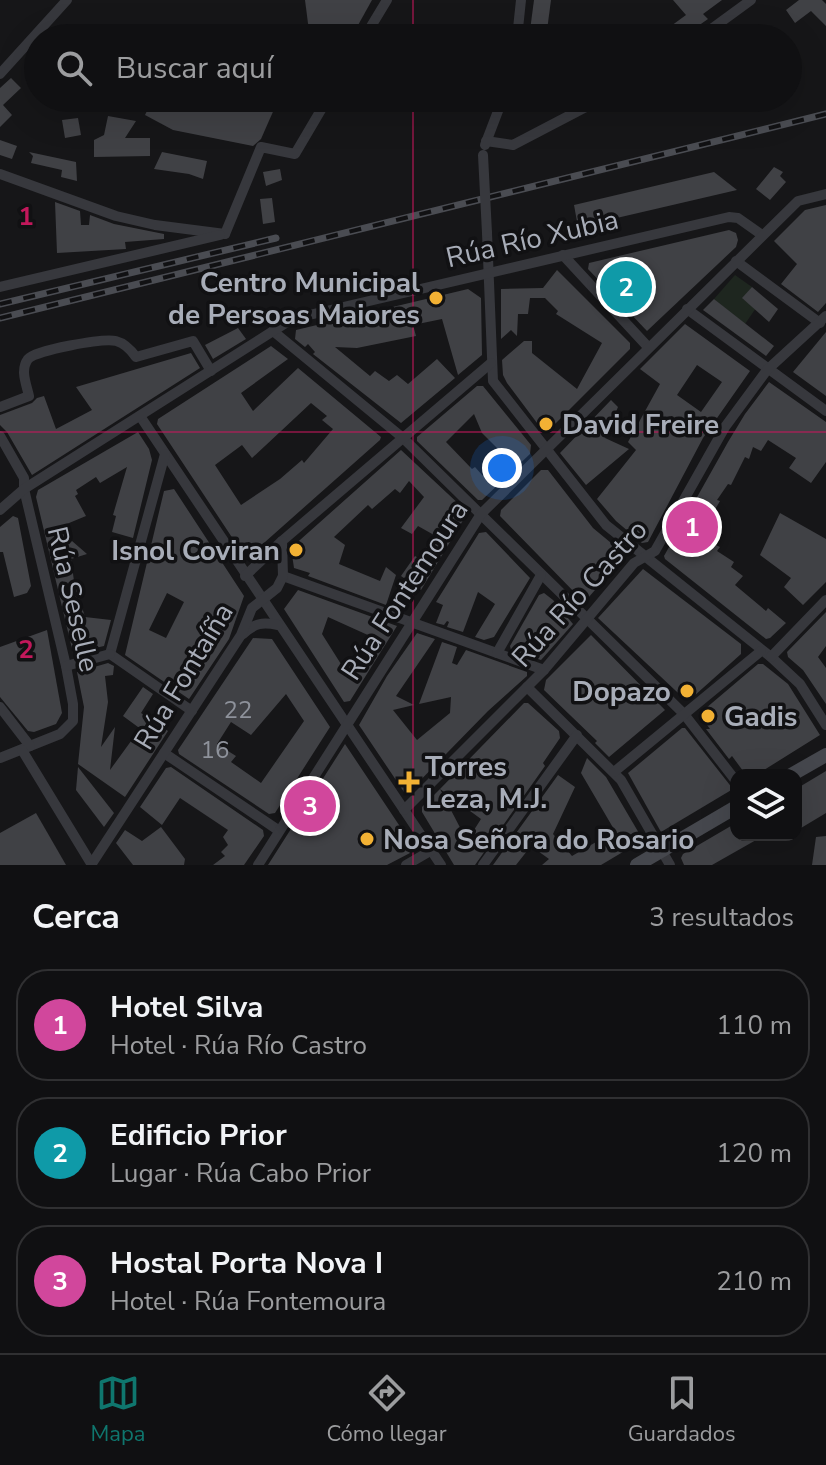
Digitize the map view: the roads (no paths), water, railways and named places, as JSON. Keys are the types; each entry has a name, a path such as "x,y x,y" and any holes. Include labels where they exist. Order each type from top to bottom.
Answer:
{"main road":[{"path":"802,769 826,755"},
{"path":"637,865 730,811"}],"street":[{"path":"45,24 67,0"},
{"path":"372,24 387,0"},
{"path":"518,24 521,0"},
{"path":"718,24 751,0"},
{"path":"0,74 24,47"},
{"path":"225,234 261,147 295,154 320,112"},
{"path":"497,112 483,155 493,381 606,525 800,684 826,725"},
{"path":"486,141 513,145 576,112"},
{"path":"0,174 116,216 155,225 225,234"},
{"path":"762,235 798,201 826,194"},
{"name":"Rúa Río Xubia","path":"0,510 24,489 292,319 729,217 738,218 762,235"},
{"path":"0,287 225,234"},
{"name":"Rúa Fontemoura","path":"258,865 481,514 762,235"},
{"path":"563,255 648,347"},
{"path":"736,261 823,320"},
{"path":"687,309 826,411"},
{"name":"Rúa Río Castro","path":"404,810 544,670 634,563 655,551 725,427 767,370 823,320"},
{"path":"273,331 403,438 684,714 730,773"},
{"path":"0,407 29,396 23,374 27,360 34,354 91,342 116,341 136,357 193,341 211,371"},
{"path":"245,576 491,363"},
{"path":"140,416 441,865"},
{"name":"Rúa Seselle","path":"0,436 24,478 73,704 73,721 60,734 26,748"},
{"path":"110,654 165,454"},
{"path":"282,541 283,576 544,670"},
{"path":"497,653 541,575"},
{"name":"Rúa Fontaíña","path":"91,865 241,635 252,608 277,588 283,576"},
{"path":"614,772 684,714 766,654 826,600"},
{"path":"241,635 262,622 278,625"},
{"path":"66,666 110,654"},
{"path":"110,654 192,711"},
{"path":"527,687 614,772 670,865"},
{"path":"0,707 91,865"},
{"path":"483,865 577,735"},
{"path":"0,758 26,748"},
{"path":"164,753 278,830"},
{"path":"406,865 432,850"}],"railway":[{"path":"0,318 826,114"},
{"path":"0,304 276,238"}],"place":[{"name":"Edificio Prior","path":"626,287"},
{"name":"Centro Municipal de Persoas Maiores","path":"436,298"},
{"name":"David Freire","path":"546,424"},
{"name":"Hotel Silva","path":"692,527"},
{"name":"Isnol Coviran","path":"296,550"},
{"name":"Dopazo","path":"687,691"},
{"name":"Gadis","path":"708,716"},
{"name":"Torres Leza, M.J.","path":"409,782"},
{"name":"Hostal Porta Nova I","path":"310,806"},
{"name":"Nosa Señora do Rosario","path":"367,839"}]}
